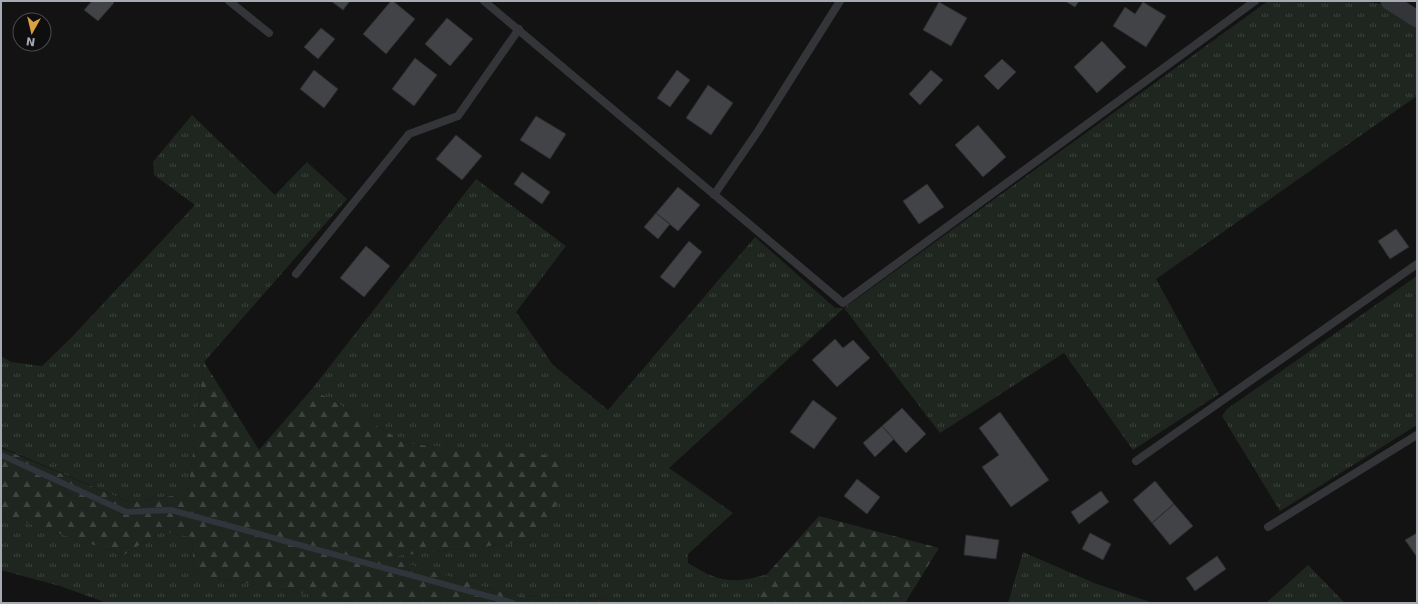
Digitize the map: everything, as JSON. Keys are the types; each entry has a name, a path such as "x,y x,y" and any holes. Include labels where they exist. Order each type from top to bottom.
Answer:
{"street":[{"path":"1389,1 1417,19"}],"lane":[{"path":"229,1 269,33"},
{"path":"484,1 843,304 1255,1"},
{"path":"714,195 758,131 840,1"},
{"path":"296,274 409,134 458,116 519,29"},
{"path":"1136,461 1417,264"},
{"path":"1268,527 1417,435"}],"green space":[{"path":"1268,1 1361,1 1389,5 1417,26 1417,96 1156,279 1219,394 1133,450 1064,353 940,433 844,308"},
{"path":"192,115 275,195 307,162 347,199 204,362 188,493 131,503 1,447 1,356 11,362 42,366 72,337 195,205 154,175 153,162"},
{"path":"476,179 566,246 516,312 553,365 608,410 755,237 835,308 844,308 669,468 733,513 688,554 688,563 708,574 726,580 744,580 767,574 757,603 622,603 615,599 515,596 384,557 537,541 566,458 408,444 312,389"},
{"path":"1417,276 1417,425 1280,511 1222,416 1227,409"},
{"path":"204,362 259,450 312,389 408,444 566,457 555,509 537,541 385,557 515,596 615,599 622,603 359,603 194,574 192,537 161,531 124,555 1,514 1,448 131,503 188,493"},
{"path":"1,514 124,555 161,531 192,537 194,574 359,603 107,603 60,586 1,570"},
{"path":"819,516 939,548 905,603 757,603 767,574"},
{"path":"1023,552 1094,583 1153,603 1008,603"},
{"path":"1308,565 1345,603 1266,603"}],"building":[{"path":"92,1 112,1 114,3 98,21 84,10"},
{"path":"331,1 350,1 343,10"},
{"path":"391,1 415,19 386,54 363,34"},
{"path":"1065,1 1079,1 1075,7"},
{"path":"939,2 967,18 951,46 923,30"},
{"path":"1143,2 1166,16 1146,47 1113,26 1125,7 1135,14"},
{"path":"447,18 473,39 450,66 425,44"},
{"path":"321,28 335,39 318,59 304,47"},
{"path":"1102,41 1126,67 1097,93 1074,67"},
{"path":"415,58 437,75 414,106 392,89"},
{"path":"1002,59 1016,72 998,90 984,76"},
{"path":"314,70 338,89 324,108 300,89"},
{"path":"677,70 690,80 670,107 657,98"},
{"path":"931,70 943,80 920,105 909,94"},
{"path":"708,85 733,103 711,135 686,118"},
{"path":"536,116 566,134 550,159 520,140"},
{"path":"978,125 1006,157 983,177 955,145"},
{"path":"456,135 482,156 462,180 436,159"},
{"path":"522,172 550,192 542,204 514,184"},
{"path":"927,184 944,207 919,224 903,201"},
{"path":"678,187 700,205 678,231 656,213"},
{"path":"656,213 670,224 658,239 644,227"},
{"path":"1396,229 1409,247 1390,259 1378,241"},
{"path":"689,241 702,252 674,288 660,277"},
{"path":"366,246 390,266 364,297 340,278"},
{"path":"835,339 843,348 853,340 870,358 837,387 812,360"},
{"path":"813,400 837,418 814,449 790,432"},
{"path":"902,408 926,434 906,453 882,426"},
{"path":"1000,412 1049,480 1011,507 982,467 999,455 979,428"},
{"path":"882,426 894,439 875,457 863,443"},
{"path":"857,479 880,497 867,514 844,496"},
{"path":"1155,481 1174,504 1152,523 1133,500"},
{"path":"1101,491 1109,502 1079,524 1071,512"},
{"path":"1174,504 1193,526 1170,545 1152,523"},
{"path":"1090,533 1111,544 1103,560 1082,549"},
{"path":"1417,533 1417,557 1405,540"},
{"path":"966,535 999,540 996,559 964,555"},
{"path":"1217,556 1226,569 1195,591 1186,578"}],"waterway":[{"path":"1,455 126,512 171,510 513,603"}]}
